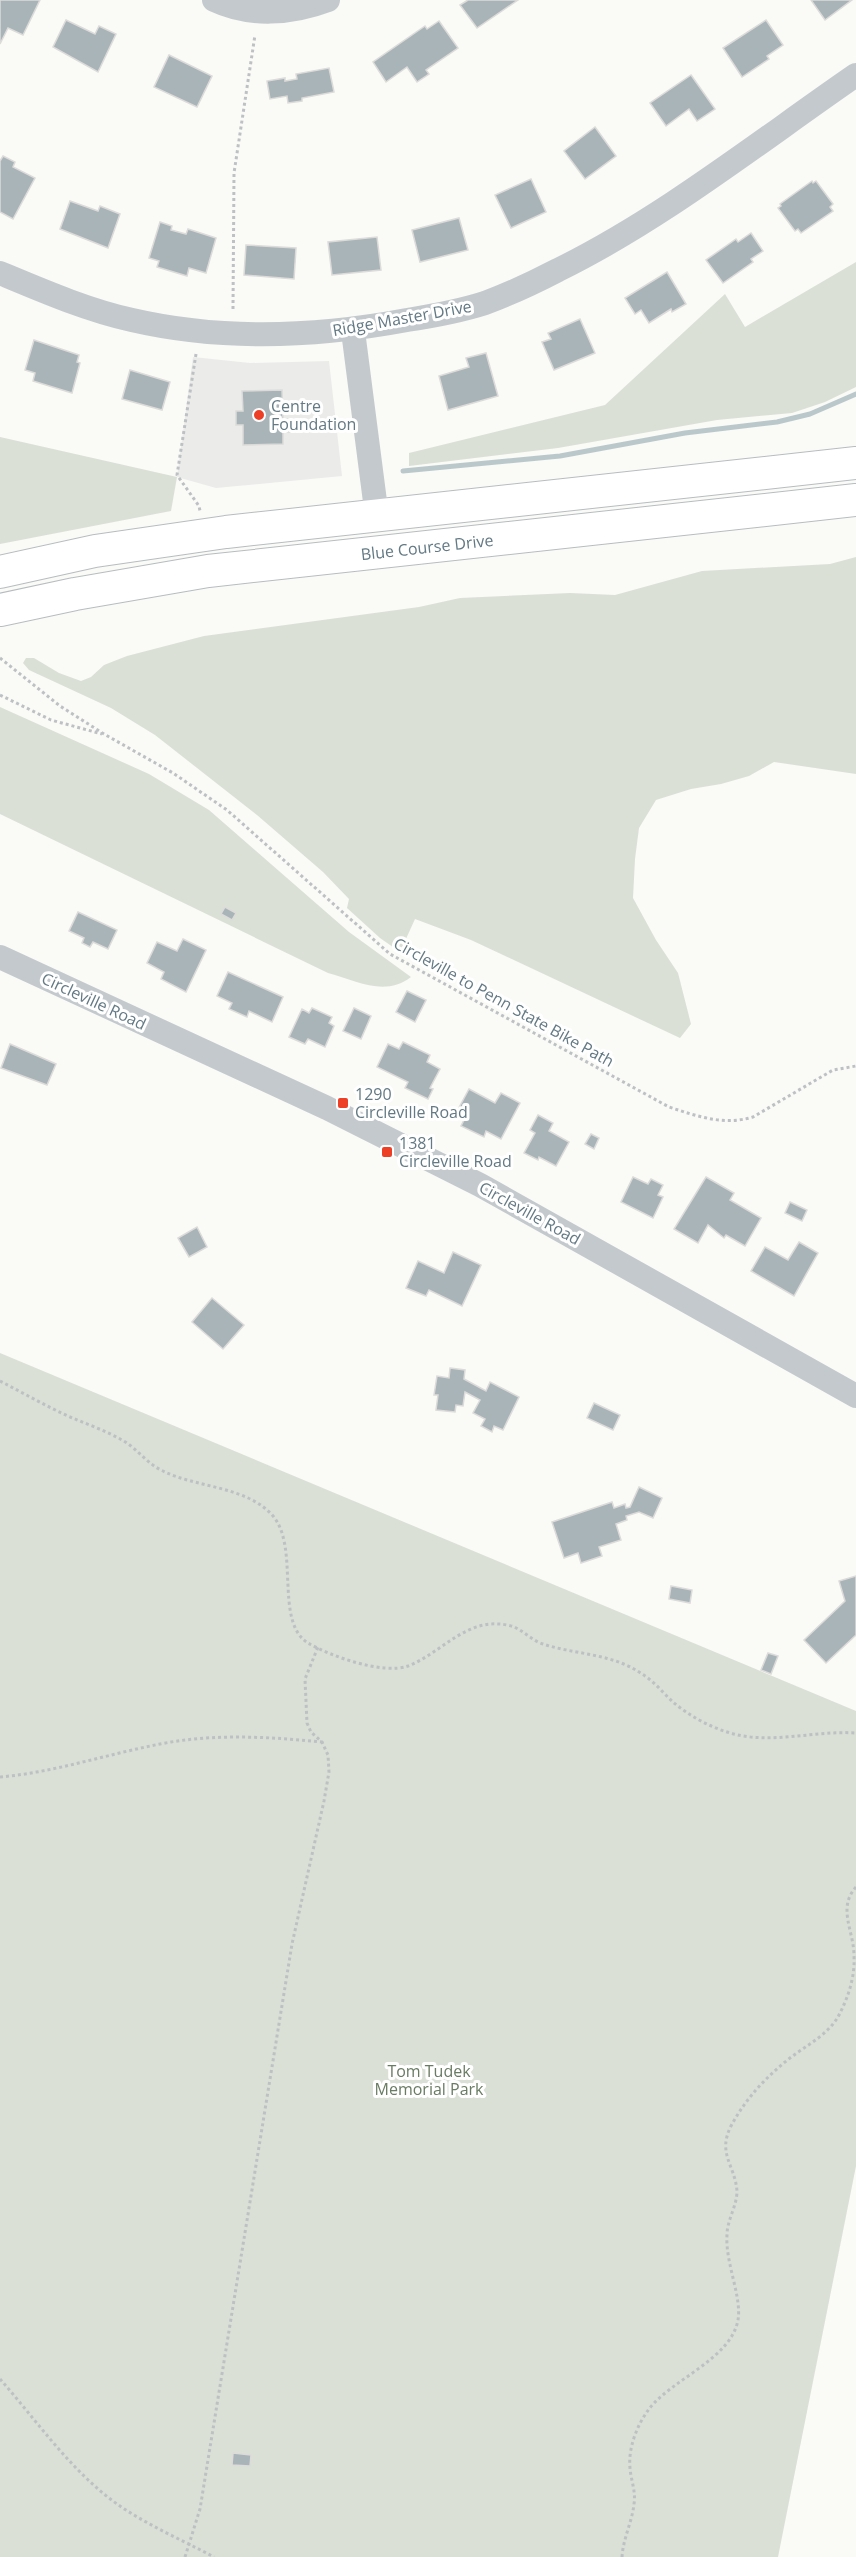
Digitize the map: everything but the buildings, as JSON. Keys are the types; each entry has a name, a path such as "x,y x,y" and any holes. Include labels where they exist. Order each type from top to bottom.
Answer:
{"main road":[{"path":"0,572 160,540 856,463"},
{"name":"Blue Course Drive","path":"0,610 86,592 208,572 856,500"}],"street":[{"path":"214,0 260,12 287,11 328,0"},
{"name":"Ridge Master Drive","path":"0,273 54,296 131,320 186,330 260,336 353,330 428,317 485,303 558,270 624,234 856,75"},
{"path":"353,330 377,517"},
{"name":"Circleville Road","path":"0,957 327,1108 480,1185 856,1396"}],"path":[{"path":"233,309 234,173 255,35"},
{"path":"196,354 177,475 199,506 201,516"},
{"name":"Circleville to Penn State Bike Path","path":"0,658 60,706 173,773 218,804 284,858 390,954 669,1107 713,1120 738,1121 753,1117 833,1070 856,1066"},
{"path":"0,695 51,720 104,734"},
{"path":"0,1382 122,1440 147,1462 165,1472 237,1495 272,1515 282,1533 287,1555 292,1615 296,1629 303,1639 318,1647 367,1664 400,1668 418,1660 462,1633 495,1624 509,1625 543,1644 597,1656 630,1667 645,1675 685,1712 725,1731 770,1740 819,1733 856,1733"},
{"path":"185,2557 200,2509 292,1944 329,1772 328,1755 322,1742 311,1732 307,1723 305,1679 318,1647"},
{"path":"0,1778 90,1762 174,1742 239,1738 322,1742"},
{"path":"622,2557 635,2501 630,2461 640,2424 661,2396 703,2365 726,2343 738,2323 727,2245 728,2224 737,2194 725,2151 727,2135 752,2093 784,2063 830,2028 840,2014 853,1977 854,1954 845,1909 846,1900 856,1887"},
{"path":"0,2379 72,2461 104,2493 133,2514 214,2557"}],"shaded area":[{"path":"193,357 250,363 329,361 342,476 216,488 177,477"}],"green space":[{"path":"856,262 856,387 825,402 792,413 717,420 558,448 409,466 409,453 605,405 725,294 745,327"},
{"path":"0,437 177,477 171,511 0,544"},
{"path":"856,557 856,774 774,762 749,776 691,789 656,800 639,828 633,898 656,940 678,973 691,1024 680,1038 471,940 415,919 400,952 380,938 347,908 349,899 323,872 257,815 155,735 111,708 29,670 23,663 26,658 34,658 59,673 81,681 91,677 104,665 127,656 204,636 419,607 460,598 570,593 615,595 702,571 830,564"},
{"path":"0,707 149,774 209,810 349,932 411,977 401,983 381,987 328,973 0,814"},
{"name":"Tom Tudek Memorial Park","path":"0,1353 856,1711 856,2166 778,2557 0,2557"}],"waterway":[{"path":"403,471 560,456 685,433 777,422 810,414 856,394"}],"place":[{"name":"Centre Foundation","path":"259,415"},
{"name":"1290 Circleville Road","path":"343,1103"},
{"name":"1381 Circleville Road","path":"387,1152"}]}
